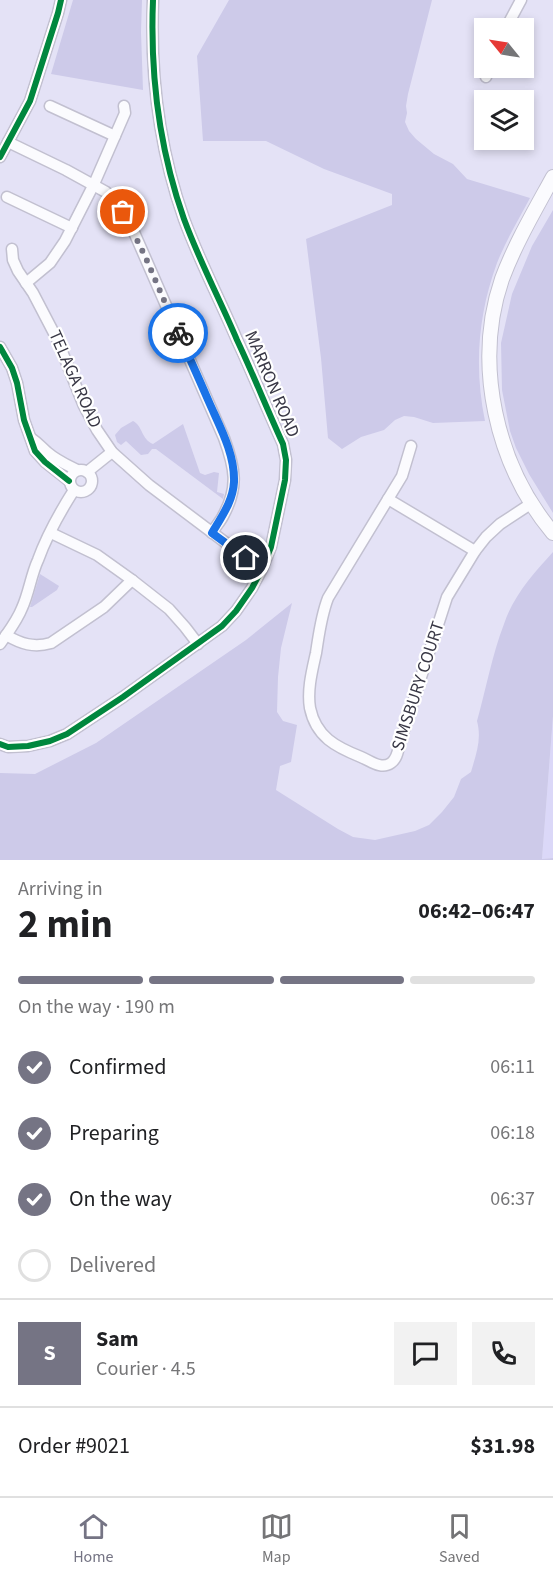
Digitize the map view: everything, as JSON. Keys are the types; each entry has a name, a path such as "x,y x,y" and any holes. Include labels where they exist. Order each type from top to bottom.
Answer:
{"main road":[{"path":"553,177 514,250 502,280 490,349 495,412 503,442 518,478 553,533"}],"street":[{"path":"0,156 30,101 61,0"},
{"name":"MARRON ROAD","path":"0,744 8,747 28,746 67,734 82,726 222,626 236,611 262,569 271,547 279,515 285,480 286,460 283,444 199,254 175,190 159,126 152,48 153,0"},
{"path":"511,18 521,0"},
{"path":"50,106 115,136"},
{"path":"26,283 50,263 72,228 125,113 124,106"},
{"path":"8,142 94,184 117,201 130,223 224,438 233,464 234,483 230,501 212,533"},
{"path":"7,197 72,228"},
{"name":"TELAGA ROAD","path":"12,249 13,260 18,272 57,339 84,406 112,452 150,485 246,558"},
{"path":"0,347 12,368 24,420 35,451 72,486 83,492 89,488 91,478 82,471 62,463 32,439"},
{"name":"SIMSBURY COURT","path":"411,446 402,476 328,598 323,611 309,692 310,709 318,728 331,742 349,753 383,766 392,762 397,756 447,597 486,537 532,503"},
{"path":"112,452 82,471 72,474 72,486 37,562 23,608 3,639 29,645 51,643 104,607 132,580"},
{"path":"388,499 475,551"},
{"path":"51,533 97,555 132,580 169,609 198,644"}],"shaded area":[{"path":"73,0 142,0 143,90 51,74"},
{"path":"229,0 432,0 408,94 405,122 409,131 434,154 453,164 467,179 530,198 497,263 482,321 479,361 485,421 433,423 404,416 395,420 384,430 361,437 342,449 328,438 321,358 306,239 392,205 392,194 324,169 266,141 203,141 197,56"},
{"path":"553,210 553,513 529,474 510,431 502,390 501,343 512,294 532,246"},
{"path":"133,421 139,426 146,439 153,444 183,424 200,473 205,475 219,473 217,492 224,494 223,499 156,449 141,455 126,441 121,445 117,442 115,435 121,428"},
{"path":"553,552 553,716 542,859 553,858 553,860 0,860 0,773 35,774 96,743 246,640 292,603 281,648 277,712 283,721 297,725 291,762 280,766 276,790 353,837 375,840 415,831 429,825 454,797 461,779 471,772 479,741 477,721 504,624 518,594"},
{"path":"40,574 59,586 57,590 30,607"},
{"path":"553,716 553,858 542,859"}],"cycle path":[{"path":"0,157 30,101 61,0"},
{"path":"0,744 8,747 28,746 67,734 222,626 236,611 262,569 271,547 285,480 286,460 283,444 196,250 175,192 158,111 153,56 153,0"},
{"path":"0,347 12,368 24,420 35,451 69,481"}],"way so far":[{"path":"123,212 130,223 178,333"}],"route":[{"path":"178,333 233,464 234,483 230,501 212,533 246,558"}]}
